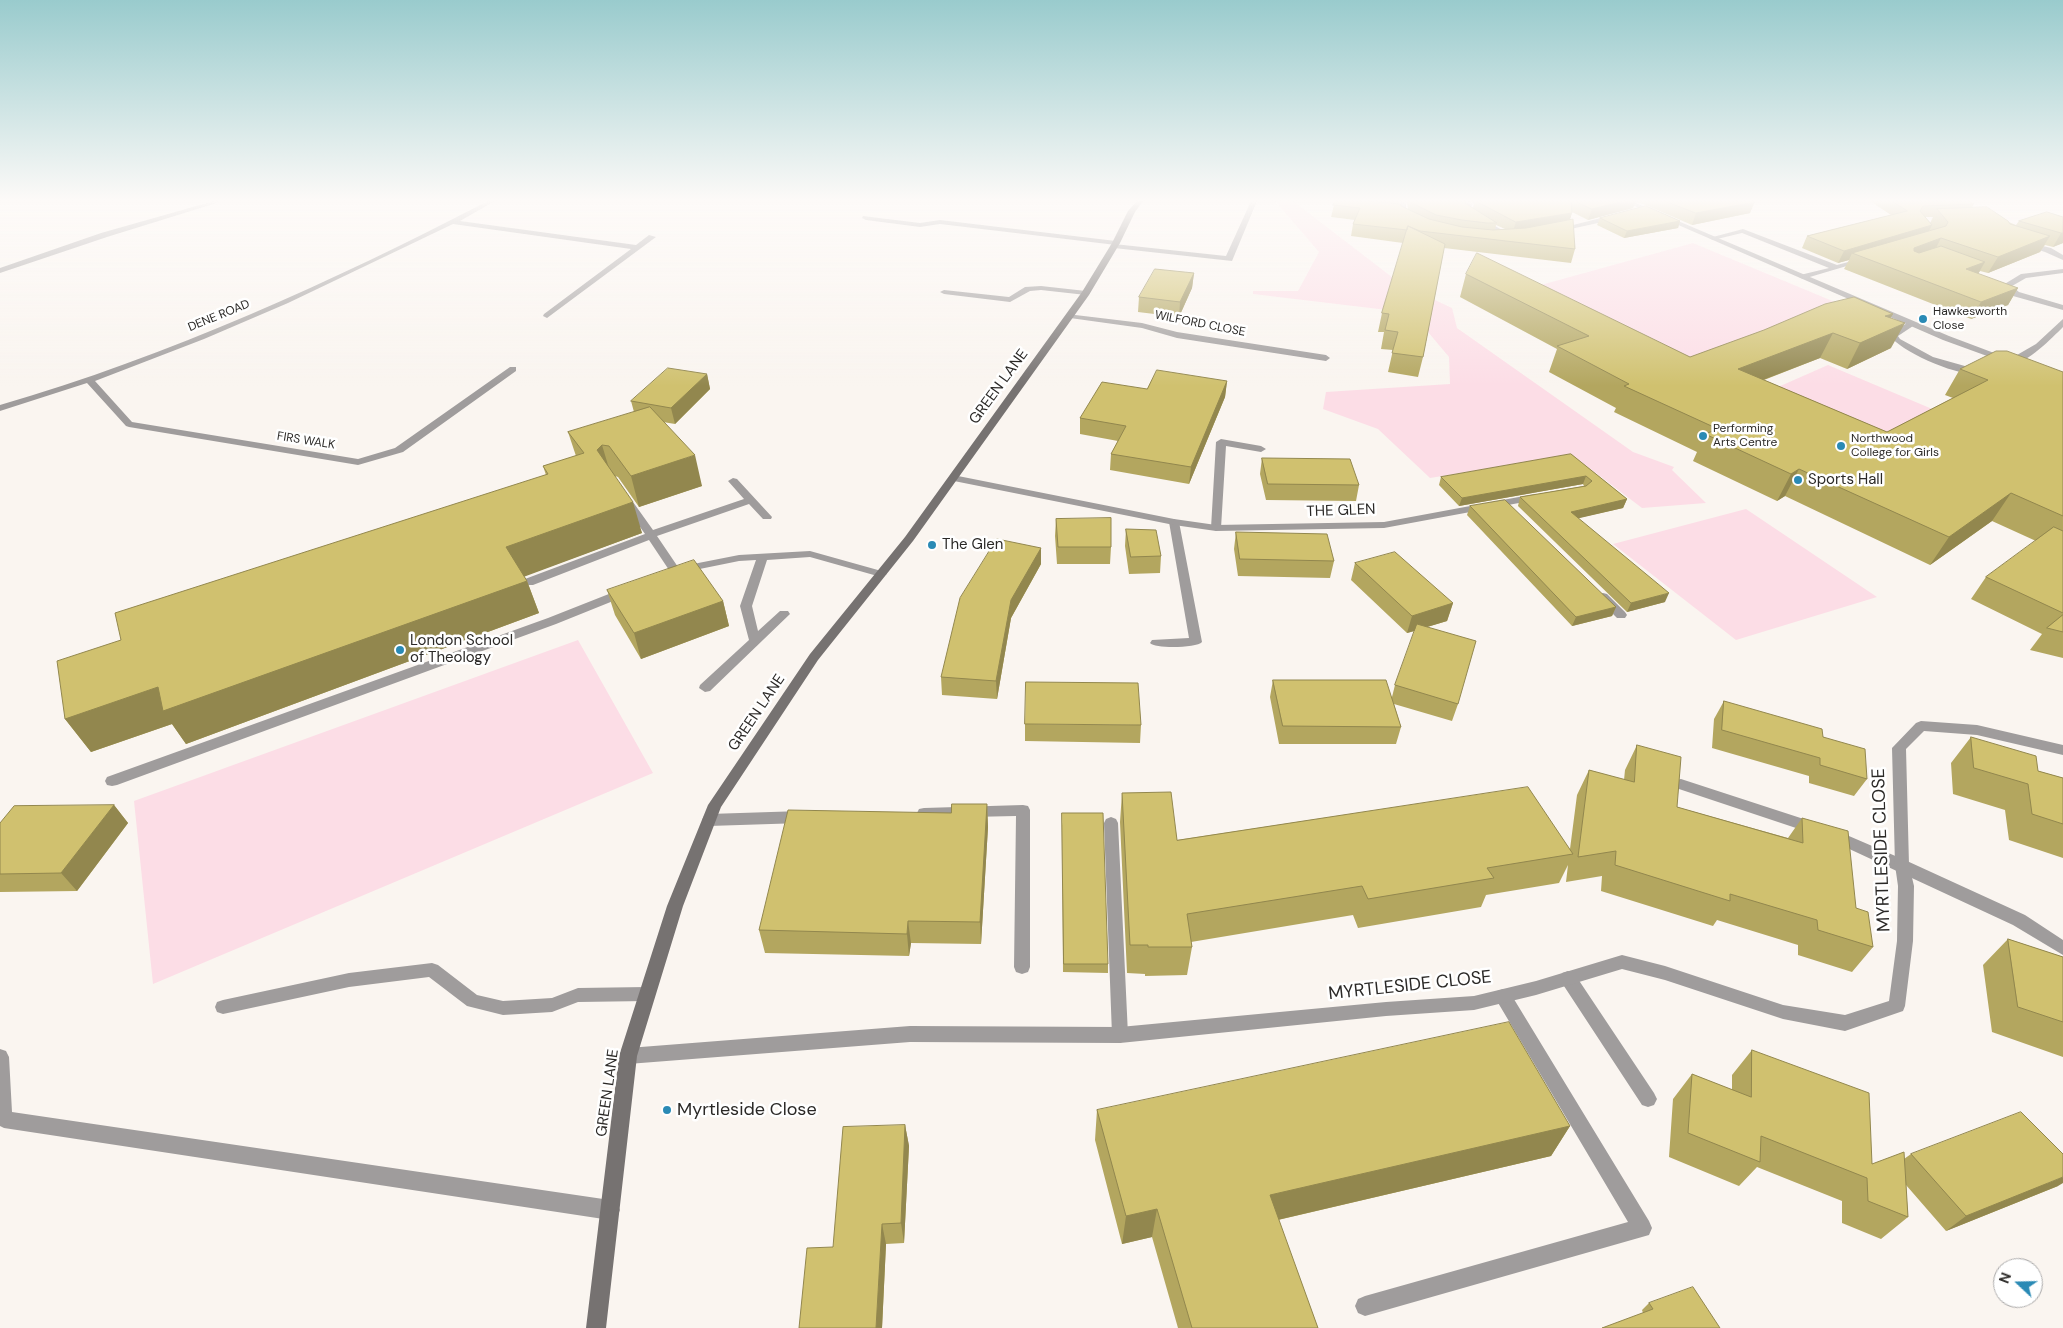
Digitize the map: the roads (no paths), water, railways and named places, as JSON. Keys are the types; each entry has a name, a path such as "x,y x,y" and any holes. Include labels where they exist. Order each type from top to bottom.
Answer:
{"main road":[{"name":"GREEN LANE","path":"596,1328 628,1056 675,906 715,805 814,657 909,539 1070,316 1104,263"}],"street":[{"path":"0,271 23,263"},
{"name":"DENE ROAD","path":"0,408 89,380 206,336 287,302 367,263"},
{"path":"547,316 618,263"},
{"path":"1771,263 1912,324 2016,363"},
{"path":"1824,263 1837,268"},
{"path":"1803,277 1853,263"},
{"path":"2063,271 2024,276 2003,283 2016,294 2063,308"},
{"path":"944,292 1010,300 1028,289 1041,288 1086,293"},
{"name":"WILFORD CLOSE","path":"1070,316 1142,326 1177,335 1326,358"},
{"path":"1999,369 2016,363 2039,346 2063,322"},
{"path":"1912,324 1893,335 1904,346 1961,369 1985,372"},
{"name":"FIRS WALK","path":"89,380 129,424 358,462 399,450 513,369"},
{"path":"1216,528 1221,442 1261,449"},
{"name":"THE GLEN","path":"953,478 1174,522 1216,528 1384,525 1510,506 1544,496"},
{"path":"733,481 767,517"},
{"path":"622,495 651,535 671,573 739,558 810,554 881,574"},
{"path":"529,582 693,519 751,500"},
{"path":"1156,643 1196,642 1174,522"},
{"path":"755,641 746,606 763,556"},
{"path":"112,781 542,625 640,585"},
{"path":"1594,588 1621,615"},
{"path":"705,688 784,614"},
{"name":"MYRTLESIDE CLOSE","path":"628,1056 910,1034 1120,1035 1376,1010 1474,1003 1622,962 1665,973 1783,1012 1845,1023 1897,1006 1905,941 1906,886 1902,865 1899,748 1921,726 1978,730 2063,750"},
{"path":"1681,784 1802,823 1902,865 2019,920 2063,948"},
{"path":"905,814 1023,810 1022,967"},
{"path":"709,820 817,816"},
{"path":"1111,823 1120,1035"},
{"path":"223,1007 349,980 432,970 473,1001 503,1008 552,1005 578,995 647,994"},
{"path":"1568,978 1648,1099"},
{"path":"1365,1306 1642,1228 1503,996"},
{"path":"0,1058 4,1119 610,1210"}],"place":[{"name":"Hawkesworth Close","path":"1923,319"},
{"name":"Performing Arts Centre","path":"1703,436"},
{"name":"Northwood College for Girls","path":"1841,446"},
{"name":"Sports Hall","path":"1798,480"},
{"name":"The Glen","path":"932,545"},
{"name":"London School of Theology","path":"400,650"},
{"name":"Myrtleside Close","path":"667,1110"}]}
